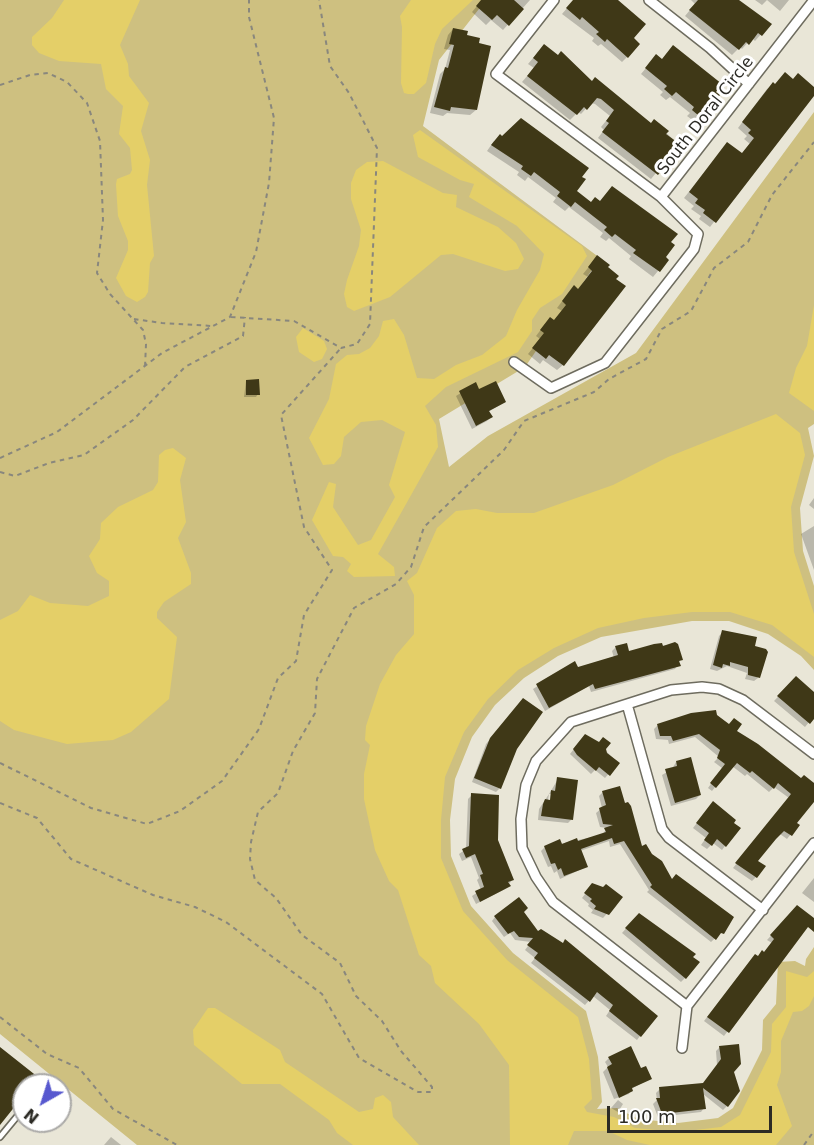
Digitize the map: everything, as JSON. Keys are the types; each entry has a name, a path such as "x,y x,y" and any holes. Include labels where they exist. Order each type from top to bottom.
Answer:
{"street":[{"path":"554,0 496,74 661,197"},
{"path":"650,0 710,48 749,84"},
{"name":"South Doral Circle","path":"514,362 551,388 605,363 694,249 698,234 688,221 661,197 814,0"},
{"path":"687,1006 553,902 536,877 522,848 521,819 526,785 536,761 571,722 671,690 702,687 719,689 743,700 814,754"},
{"path":"627,704 662,829 669,838 763,910"},
{"path":"682,1048 687,1006 814,843"}],"lane":[{"path":"0,1137 12,1122"}],"path":[{"path":"230,317 256,252 269,183 274,118 249,17 249,0"},
{"path":"0,763 91,808 147,824 180,811 222,781 259,729 278,678 296,661 304,615 332,570 304,527 281,415 341,348 357,344 370,324 377,148 349,93 330,66 319,0"},
{"path":"0,85 30,75 48,73 67,82 87,103 100,141 103,220 97,273 110,294 143,330 146,344 145,367"},
{"path":"0,803 37,818 70,859 153,895 195,907 225,922 322,994 359,1058 418,1092 432,1092 432,1087 401,1051 382,1021 356,996 340,963 302,935 276,898 255,880 250,859 251,842 258,812 278,793 294,751 315,713 317,679 354,608 396,584 411,567 423,527 504,450 524,421 594,392 609,379 646,359 662,329 691,311 714,268 748,242 772,195 814,142"},
{"path":"0,458 57,432 162,353 230,317 294,321 341,348"},
{"path":"0,472 15,476 49,463 84,455 133,420 185,367 243,336 245,317"},
{"path":"134,319 214,326"},
{"path":"0,1017 47,1054 79,1068 113,1109 177,1145"},
{"path":"804,1145 814,1131"}],"shaded area":[{"path":"0,0 486,0 439,60 423,126 600,258 525,367 439,419 449,467 488,436 636,353 814,112 814,424 808,428 814,456 800,508 803,551 814,586 814,670 801,656 768,634 729,621 692,621 601,637 558,656 524,678 495,705 472,737 455,779 450,820 451,856 471,906 513,953 586,1011 598,1057 602,1102 597,1109 617,1108 638,1119 678,1123 718,1118 733,1108 762,1050 763,1020 776,1004 778,962 795,961 805,966 806,959 814,947 814,1145 137,1145 72,1092 72,1073 48,1073 0,1034"},
{"path":"64,0 140,0 120,45 128,64 129,76 149,103 141,131 150,160 147,185 154,256 150,263 148,292 137,302 126,296 116,278 128,250 128,241 118,216 116,184 117,179 130,174 132,170 130,148 119,134 123,106 106,89 101,64 59,61 39,53 32,45 32,37 52,18"},
{"path":"411,0 473,0 442,29 435,44 426,83 414,94 408,94 404,93 401,83 402,27 400,16"},
{"path":"420,130 582,246 587,256 562,294 540,308 532,320 532,331 518,352 446,387 425,406 436,425 438,447 378,554 394,567 395,576 354,577 347,571 351,564 343,557 333,556 312,520 329,482 336,484 333,507 358,545 371,540 395,497 389,485 405,432 382,420 361,422 344,437 341,456 334,464 323,465 309,438 329,399 336,364 347,355 359,354 370,348 379,336 383,321 394,319 404,335 417,378 434,379 456,365 482,355 506,336 517,310 540,270 544,254 517,226 469,197 474,184 460,180 418,157 413,135"},
{"path":"383,161 443,193 457,195 456,207 498,227 516,243 524,259 518,269 505,271 453,254 441,255 390,297 354,311 347,307 344,294 359,246 361,230 351,199 351,183 356,170 367,162"},
{"path":"814,305 814,411 789,393 796,368 807,346"},
{"path":"303,328 324,341 327,349 322,359 314,362 299,352 296,337"},
{"path":"776,414 800,433 805,455 791,507 794,552 814,614 814,657 772,625 730,612 692,612 644,618 598,628 554,648 518,670 488,699 464,732 445,777 441,820 441,858 463,911 507,960 578,1017 589,1059 592,1099 584,1107 587,1112 614,1117 635,1128 678,1132 721,1127 740,1115 771,1052 772,1024 786,1007 786,971 807,977 814,971 814,996 809,1006 802,1011 793,1012 781,1041 781,1072 777,1085 792,1126 776,1145 650,1145 627,1140 608,1131 574,1131 568,1145 510,1145 509,1065 479,1024 435,983 431,966 419,955 398,890 389,881 375,850 364,799 364,774 370,745 365,740 366,726 380,684 396,655 414,634 414,595 407,581 417,573 437,528 456,511 476,509 497,513 534,513 613,485 668,457"},
{"path":"173,448 186,458 180,480 186,522 178,538 191,573 191,584 164,602 157,612 157,618 177,637 169,699 131,732 113,740 67,744 14,730 0,721 0,620 18,611 30,595 50,603 88,606 109,596 109,581 97,573 89,556 100,539 101,523 118,507 153,490 158,482 159,455"},
{"path":"208,1008 215,1008 280,1050 285,1062 359,1112 373,1109 375,1098 383,1095 391,1102 393,1117 419,1145 353,1145 337,1133 329,1120 280,1084 242,1084 194,1045 193,1030"}],"building":[{"path":"481,0 514,0 524,9 509,26 497,15 492,20 476,6"},
{"path":"573,0 618,0 646,24 634,38 640,44 628,58 607,39 605,42 596,34 599,32 582,17 580,20 566,8"},
{"path":"698,0 739,0 772,24 762,36 758,33 749,45 746,42 739,50 689,10"},
{"path":"453,28 468,31 467,35 480,38 479,43 491,46 477,110 451,107 450,111 434,107 445,67 448,68 454,45 449,44"},
{"path":"544,44 558,55 561,51 592,81 595,77 651,123 654,119 669,131 666,134 681,145 658,175 602,132 609,123 606,121 614,110 601,99 597,98 587,110 584,107 577,115 527,76 538,62 533,58"},
{"path":"673,45 722,84 716,92 720,95 711,106 714,109 705,121 692,110 694,107 676,92 672,96 664,89 667,86 645,68 656,54 662,59"},
{"path":"785,72 793,79 798,73 814,87 814,96 716,223 703,213 705,210 695,203 698,199 689,192 727,142 742,153 754,138 748,133 751,130 742,122 773,82 775,84"},
{"path":"521,118 589,168 582,177 586,179 577,191 591,202 595,197 600,201 612,186 678,234 671,242 675,245 666,257 669,260 660,272 633,253 636,250 615,234 612,237 604,230 607,227 575,202 571,207 557,196 560,192 534,172 531,176 521,169 523,166 491,145 500,134 502,136"},
{"path":"597,255 610,265 608,267 619,276 616,279 626,286 564,366 549,355 546,359 532,348 544,333 540,330 550,317 554,320 566,305 562,301 574,285 578,289 592,271 588,267"},
{"path":"259,379 260,395 246,395 246,380"},
{"path":"496,381 506,402 489,411 493,417 476,426 459,391 476,382 479,389"},
{"path":"722,630 757,637 755,646 766,649 768,652 760,678 748,675 748,667 730,662 730,666 723,664 722,668 713,665"},
{"path":"675,642 678,644 683,660 679,661 681,666 595,689 593,684 549,708 536,684 575,661 578,667 618,655 615,646 627,643 629,651 654,644 662,643 663,646"},
{"path":"796,676 814,692 814,719 810,724 777,696"},
{"path":"523,698 543,712 517,749 501,789 474,778 490,738"},
{"path":"716,710 717,715 729,724 734,718 742,724 737,731 758,744 801,778 804,775 814,783 814,802 797,823 800,825 792,836 784,831 758,861 766,866 757,878 735,863 791,794 778,783 774,789 752,771 750,773 737,763 716,788 710,783 725,764 717,758 720,750 699,734 673,741 671,736 660,736 657,724 691,713"},
{"path":"585,734 599,742 603,737 611,743 606,749 607,753 620,763 610,776 599,767 596,771 573,749"},
{"path":"691,757 701,795 675,803 665,769 677,766 676,761"},
{"path":"557,777 578,780 573,820 541,816 545,799 550,800 551,790 555,791"},
{"path":"620,786 625,803 628,802 631,806 642,846 646,844 652,854 662,861 672,879 676,874 734,917 724,934 721,933 716,940 650,887 652,885 624,841 614,844 612,838 581,849 588,867 564,876 561,868 558,870 555,863 551,864 544,846 560,839 562,844 577,838 578,841 606,832 604,828 613,825 603,824 599,808 606,805 602,791"},
{"path":"471,793 499,795 498,840 514,880 508,882 511,886 480,902 475,891 484,887 480,875 483,874 475,854 466,858 462,849 469,846"},
{"path":"713,801 736,820 734,823 741,828 726,847 717,839 712,846 704,840 709,833 696,823"},
{"path":"592,883 603,887 606,884 623,897 609,915 594,909 596,906 590,901 592,899 584,893"},
{"path":"519,897 528,908 524,912 538,931 541,929 563,943 565,939 658,1016 641,1037 609,1011 613,1005 597,992 590,1002 534,958 538,953 527,945 533,938 519,937 514,931 508,934 494,916"},
{"path":"797,905 814,918 814,932 808,927 729,1033 707,1017 755,954 758,956 762,950 764,952 774,939 770,935"},
{"path":"639,913 696,954 693,957 700,962 686,979 625,928"},
{"path":"739,1044 741,1064 734,1072 740,1091 728,1107 703,1088 706,1109 662,1114 656,1098 660,1098 659,1087 703,1083 721,1059 719,1046"},
{"path":"631,1046 641,1068 646,1066 652,1079 632,1088 633,1091 619,1098 607,1067 612,1064 608,1057"},
{"path":"0,1047 33,1073 12,1073 12,1110 0,1125"}]}
